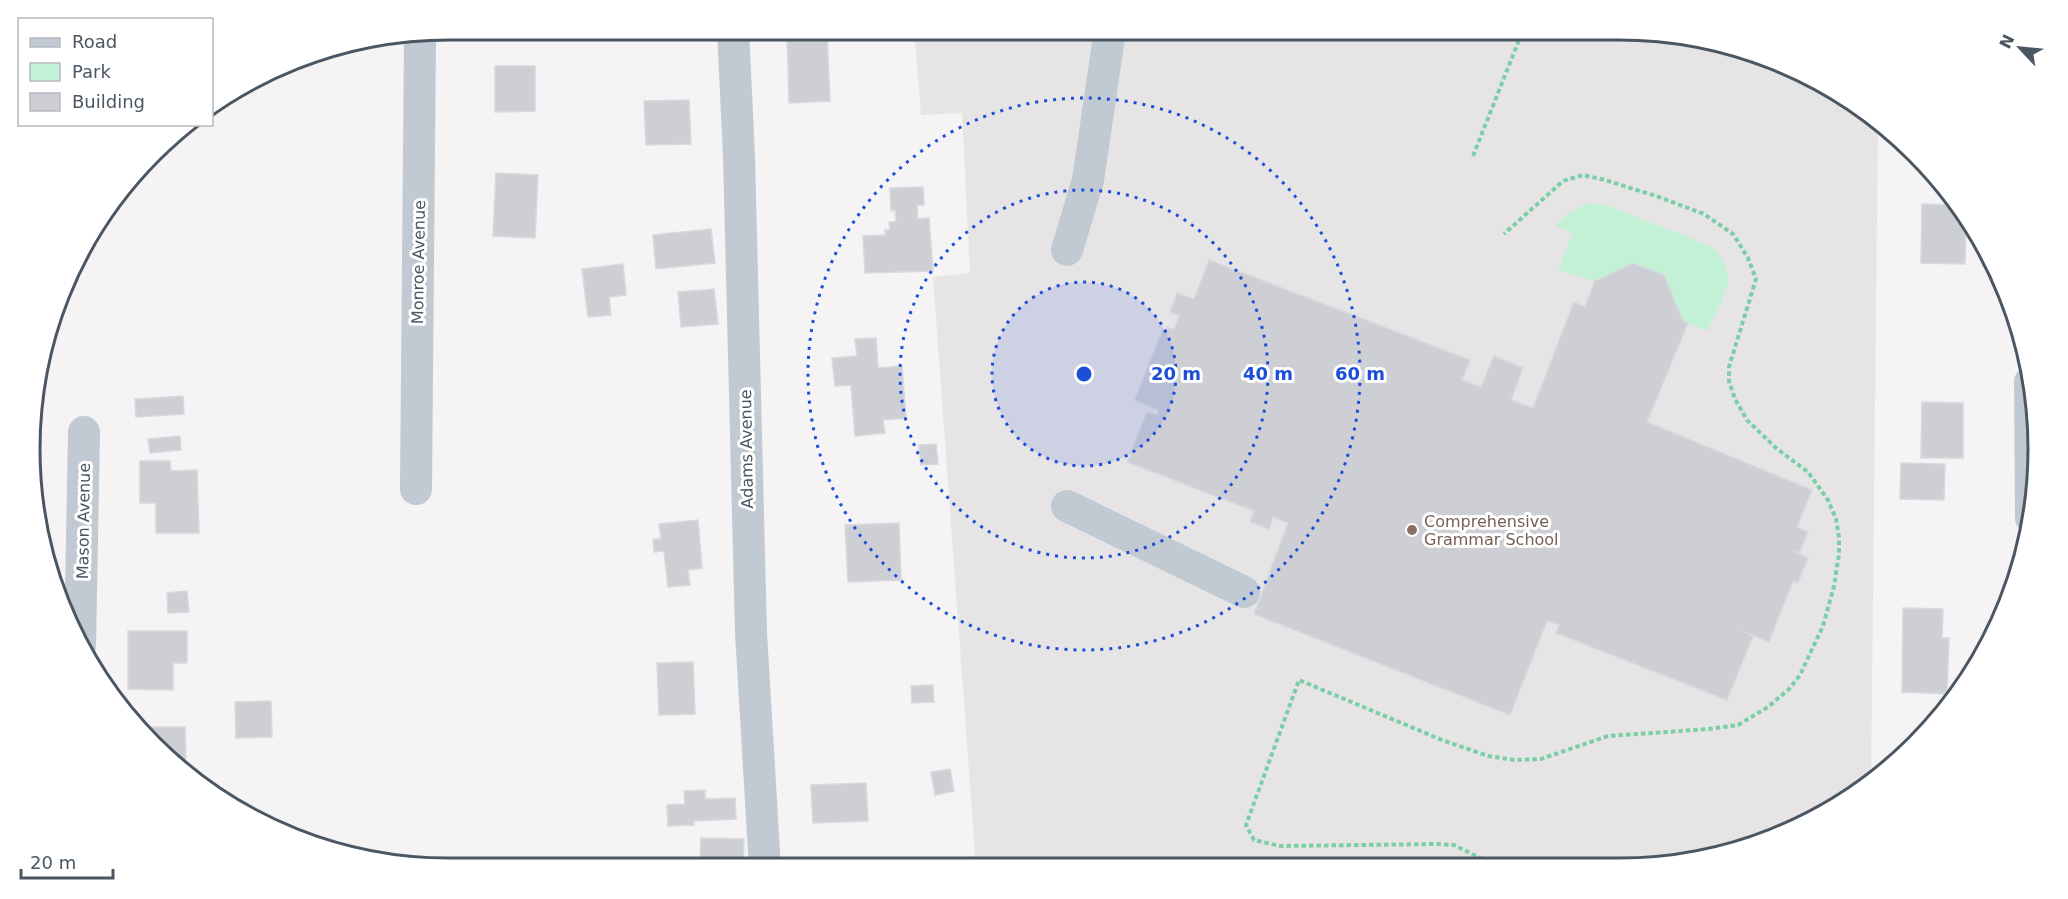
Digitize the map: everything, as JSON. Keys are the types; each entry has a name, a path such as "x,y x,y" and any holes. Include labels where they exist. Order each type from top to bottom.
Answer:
{"street":[{"name":"Adams Avenue","path":"733,40 739,156 751,633 764,858"},
{"path":"1066,250 1088,180 1109,40"},
{"name":"Monroe Avenue","path":"416,489 420,41"},
{"name":"Mason Avenue","path":"80,624 84,432"},
{"path":"1066,507 1244,592"}],"path":[{"path":"1473,156 1519,40"},
{"path":"1480,858 1454,845 1280,846 1254,840 1246,825 1299,680 1442,740 1488,756 1514,760 1541,759 1608,736 1738,725 1768,707 1789,689 1800,675 1823,626 1834,586 1839,554 1836,519 1828,500 1808,472 1776,448 1747,420 1735,399 1729,381 1729,367 1755,279 1748,258 1733,234 1704,214 1656,196 1583,175 1563,181 1504,234"}],"shaded area":[{"name":"Comprehensive Grammar School","path":"915,40 1645,41 1698,48 1750,62 1799,83 1846,109 1878,134 1871,771 1823,804 1750,837 1698,851 1645,858 975,858 933,277 970,273 962,113 921,115"}],"green space":[{"path":"1588,203 1606,205 1713,247 1724,263 1728,282 1708,331 1683,321 1664,275 1633,264 1595,281 1558,270 1573,233 1555,226 1566,215"}],"building":[{"path":"787,40 827,40 830,101 789,103"},
{"path":"495,66 535,66 535,111 495,112"},
{"path":"689,100 691,144 646,145 644,101"},
{"path":"496,173 538,175 535,238 493,236"},
{"path":"923,187 924,205 917,205 918,219 929,218 933,271 865,273 863,236 885,235 885,230 890,230 889,222 896,222 895,210 891,211 890,188"},
{"path":"1922,204 1946,205 1966,233 1965,264 1921,263"},
{"path":"711,229 715,263 656,269 653,235"},
{"name":"Comprehensive Grammar School","path":"1209,260 1470,360 1462,380 1481,387 1494,356 1523,368 1511,400 1533,408 1574,302 1585,307 1595,281 1633,263 1664,275 1683,321 1688,323 1647,422 1812,490 1797,527 1808,532 1799,554 1808,558 1798,583 1793,581 1769,642 1742,631 1753,636 1727,700 1556,633 1559,625 1547,621 1510,715 1254,614 1288,523 1273,517 1269,529 1250,522 1254,511 1127,462 1147,412 1157,415 1159,410 1135,400 1163,329 1167,330 1168,327 1174,330 1179,316 1170,312 1177,293 1194,299"},
{"path":"623,264 626,295 609,297 611,315 588,317 582,269"},
{"path":"714,289 718,324 681,327 678,292"},
{"path":"876,338 878,368 902,366 906,418 883,420 885,433 855,436 851,385 835,386 832,358 857,356 855,339"},
{"path":"183,396 184,414 136,417 135,399"},
{"path":"1922,402 1963,403 1963,458 1921,458"},
{"path":"180,436 181,450 150,453 148,439"},
{"path":"936,444 938,464 921,465 919,445"},
{"path":"140,461 170,461 171,471 197,470 199,533 156,533 156,503 140,503"},
{"path":"1901,463 1945,464 1944,500 1900,499"},
{"path":"698,520 702,568 688,570 690,585 668,587 664,551 654,552 653,539 661,539 659,524"},
{"path":"899,523 901,580 848,582 845,525"},
{"path":"187,591 189,612 168,613 167,593"},
{"path":"1903,608 1943,609 1942,638 1949,638 1947,693 1902,692"},
{"path":"128,631 187,631 187,663 173,663 173,690 128,689"},
{"path":"693,662 695,714 659,715 657,663"},
{"path":"933,685 934,702 912,703 911,686"},
{"path":"271,701 272,737 236,738 235,702"},
{"path":"151,727 185,727 186,762 160,739"},
{"path":"950,769 954,791 935,795 931,772"},
{"path":"866,783 868,821 813,823 811,785"},
{"path":"705,790 705,799 735,798 736,819 694,821 694,825 668,826 667,805 685,804 684,791"},
{"path":"701,838 744,839 743,858 700,858"}],"place":[{"name":"Comprehensive Grammar School","path":"1412,530"}]}
